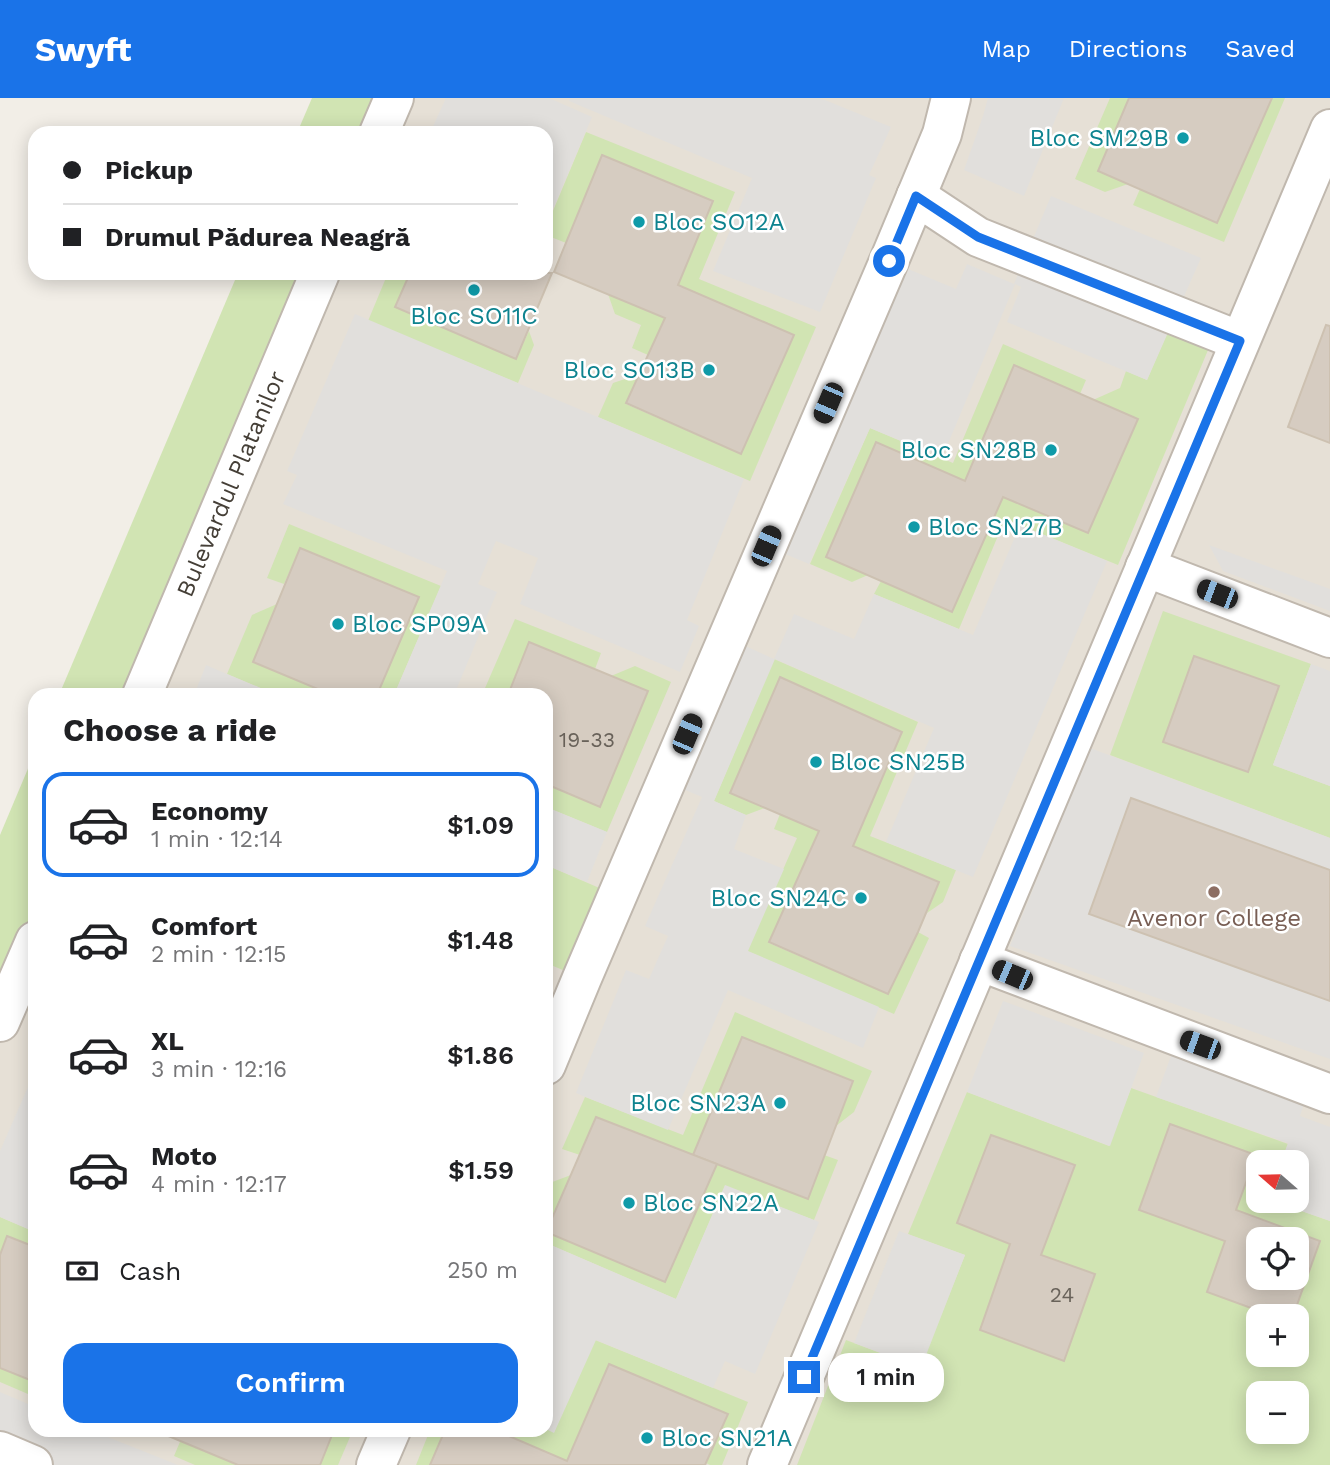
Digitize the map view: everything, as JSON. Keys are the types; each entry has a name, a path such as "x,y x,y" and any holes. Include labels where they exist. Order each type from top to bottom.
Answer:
{"street":[{"path":"382,126 394,98"},
{"path":"553,1049 942,134 951,98"},
{"path":"767,1465 1330,129"},
{"path":"916,196 978,237 1240,341"},
{"name":"Bulevardul Platanilor","path":"145,688 317,280"},
{"path":"1145,567 1330,638"},
{"path":"0,1022 28,957"},
{"path":"979,961 1330,1094"},
{"path":"376,1465 388,1437"},
{"path":"0,1451 33,1465"}],"shaded area":[{"path":"328,98 1330,98 1330,1465 0,1465 0,881 28,815 28,1437 553,1437 553,688 81,688 252,280 553,280 553,126 317,126"},
{"path":"446,98 549,98 592,117 554,207 553,126 433,126"},
{"path":"570,98 820,98 891,127 869,175 876,178 820,312 713,271 752,178 569,101"},
{"path":"988,98 1064,98 1024,196 964,170"},
{"path":"1051,196 1201,258 1147,380 1007,322 1021,287 1015,284 942,458 870,428 809,564 766,546 889,261 956,289 967,264 1014,284"},
{"path":"355,314 744,479 687,620 699,626 680,672 520,604 538,558 496,541 478,584 497,592 457,688 397,688 447,571 283,504 297,475 287,471"},
{"path":"1020,525 1107,561 973,877 886,842 934,728 775,659 714,801 746,815 734,849 784,869 748,951 879,1007 863,1048 728,990 668,1130 576,1093 626,970 649,979 668,936 645,926 702,797 666,782 728,638 774,659 794,614 854,639 874,594 973,635"},
{"path":"1209,545 1330,589 1330,611 1223,571"},
{"path":"1311,664 1330,671 1330,786 1273,765"},
{"path":"206,665 260,688 197,688"},
{"path":"1090,748 1330,838 1330,1059 1010,946"},
{"path":"553,810 607,832 587,882 553,868"},
{"path":"1003,1001 1144,1053 1110,1146 967,1092"},
{"path":"1178,1037 1310,1086 1300,1116 1330,1127 1330,1221 1307,1213 1309,1150 1285,1150 1288,1143 1156,1097"},
{"path":"28,1087 28,1229 0,1217 0,1151"},
{"path":"725,1185 819,1222 755,1374 725,1361 713,1388 596,1340 553,1432 553,1246 676,1299"},
{"path":"899,1231 965,1255 921,1368 854,1343"},
{"path":"0,1392 28,1404 28,1437 108,1437 178,1465 0,1465"}],"green space":[{"path":"312,98 394,98 382,126 300,126"},
{"path":"1110,98 1129,98 1098,170 1128,184 1105,192 1075,179"},
{"path":"1253,98 1285,98 1224,242 1133,205 1140,189 1217,222 1269,105"},
{"path":"586,132 735,192 699,279 816,327 750,481 598,417 613,383 640,374 626,404 741,454 793,335 678,285 713,201 602,155 566,243 553,238 553,211"},
{"path":"235,280 317,280 145,688 62,688"},
{"path":"385,280 407,280 396,307 516,359 529,331 534,345 518,383 368,321"},
{"path":"608,294 665,318 648,355 632,348 641,325 615,314"},
{"path":"1175,315 1216,331 1118,565 1005,519 959,629 874,594 881,581 952,612 1001,496 1088,533 1137,420 1093,400 1120,388 1126,371 1147,380"},
{"path":"1003,344 1086,380 1080,394 1014,366 965,481 876,442 826,557 868,575 852,582 810,564 870,428 953,463"},
{"path":"289,524 441,586 397,688 380,688 419,597 300,548 284,584 267,578"},
{"path":"277,604 328,688 260,688 227,674 252,615"},
{"path":"1163,611 1311,664 1273,765 1330,786 1330,838 1110,755"},
{"path":"515,619 601,653 595,669 530,642 511,688 485,688"},
{"path":"774,659 918,722 870,836 956,870 943,902 927,913 939,882 853,846 902,732 780,677 730,792 765,808 746,815 714,801"},
{"path":"635,666 671,682 607,832 553,810 553,787 600,806 648,692 611,676"},
{"path":"28,769 28,957 0,1022 0,835"},
{"path":"780,814 819,831 769,943 888,994 918,932 929,938 894,1014 747,951 797,838 774,829"},
{"path":"553,868 618,896 582,978 553,966"},
{"path":"735,1012 872,1071 854,1112 836,1126 853,1081 742,1037 693,1155 597,1117 580,1155 562,1149 585,1097 683,1135"},
{"path":"1131,1088 1288,1144 1286,1150 1246,1150 1246,1213 1307,1213 1330,1221 1330,1465 797,1465 846,1340 920,1368 965,1255 908,1234 967,1092 1109,1146"},
{"path":"824,1155 838,1160 814,1220 725,1186 676,1299 553,1246 553,1235 665,1282 717,1164 808,1198"},
{"path":"571,1175 553,1215 553,1182"},
{"path":"0,1217 28,1229 28,1249 0,1255"},
{"path":"595,1340 748,1402 722,1465 710,1465 706,1463 728,1414 609,1364 567,1461 511,1437 553,1437"},
{"path":"0,1368 28,1379 28,1394 0,1382"},
{"path":"182,1437 201,1437 196,1448 238,1465 195,1465 174,1456"},
{"path":"331,1437 350,1437 338,1465 320,1465"},
{"path":"427,1437 442,1437 430,1465 416,1465"}],"building":[{"name":"Bloc SM29B","path":"1129,98 1272,98 1217,223 1098,171"},
{"path":"602,155 713,201 678,285 794,335 741,454 626,403 665,318 554,272"},
{"name":"Bloc SO11C","path":"407,280 549,280 516,359 395,307"},
{"path":"1326,325 1330,326 1330,443 1288,427"},
{"path":"1014,365 1138,419 1088,533 1003,497 952,612 826,557 876,442 965,481"},
{"name":"Bloc SP09A","path":"300,548 419,597 380,688 315,688 253,662"},
{"path":"529,642 648,691 600,807 553,787 553,688 511,688"},
{"path":"1194,656 1279,686 1248,772 1163,742"},
{"path":"780,677 902,732 853,846 939,882 888,994 769,942 819,831 730,793"},
{"name":"Avenor College","path":"1131,798 1330,870 1330,1001 1089,914"},
{"name":"Bloc SN23A","path":"742,1037 853,1081 808,1199 693,1155"},
{"name":"Bloc SN22A","path":"596,1117 717,1164 665,1282 553,1235 553,1216"},
{"path":"1170,1124 1246,1151 1246,1182 1236,1210 1282,1227 1246,1227 1246,1290 1302,1290 1297,1304 1246,1304 1246,1306 1207,1292 1225,1241 1139,1210"},
{"path":"991,1135 1075,1165 1041,1255 1095,1274 1064,1361 980,1330 1010,1244 957,1223"},
{"path":"7,1236 28,1244 28,1379 0,1368 0,1255"},
{"path":"1309,1237 1320,1241 1309,1272"},
{"name":"Bloc SN21A","path":"609,1364 728,1414 705,1465 430,1465 442,1437 511,1437 567,1461"},
{"path":"171,1437 331,1437 320,1465 238,1465"}],"place":[{"name":"Bloc SM29B","path":"1183,138"},
{"name":"Bloc SO12A","path":"639,222"},
{"name":"Bloc SO11C","path":"474,290"},
{"name":"Bloc SO13B","path":"709,370"},
{"name":"Bloc SN28B","path":"1051,450"},
{"name":"Bloc SN27B","path":"914,527"},
{"name":"Bloc SP09A","path":"338,624"},
{"name":"Bloc SN25B","path":"816,762"},
{"name":"Avenor College","path":"1214,892"},
{"name":"Bloc SN24C","path":"861,898"},
{"name":"Bloc SN23A","path":"780,1103"},
{"name":"Bloc SN22A","path":"629,1203"},
{"name":"Bloc SN21A","path":"647,1438"}],"route":[{"path":"804,1377 1240,341 978,237 916,196 889,261"}]}
